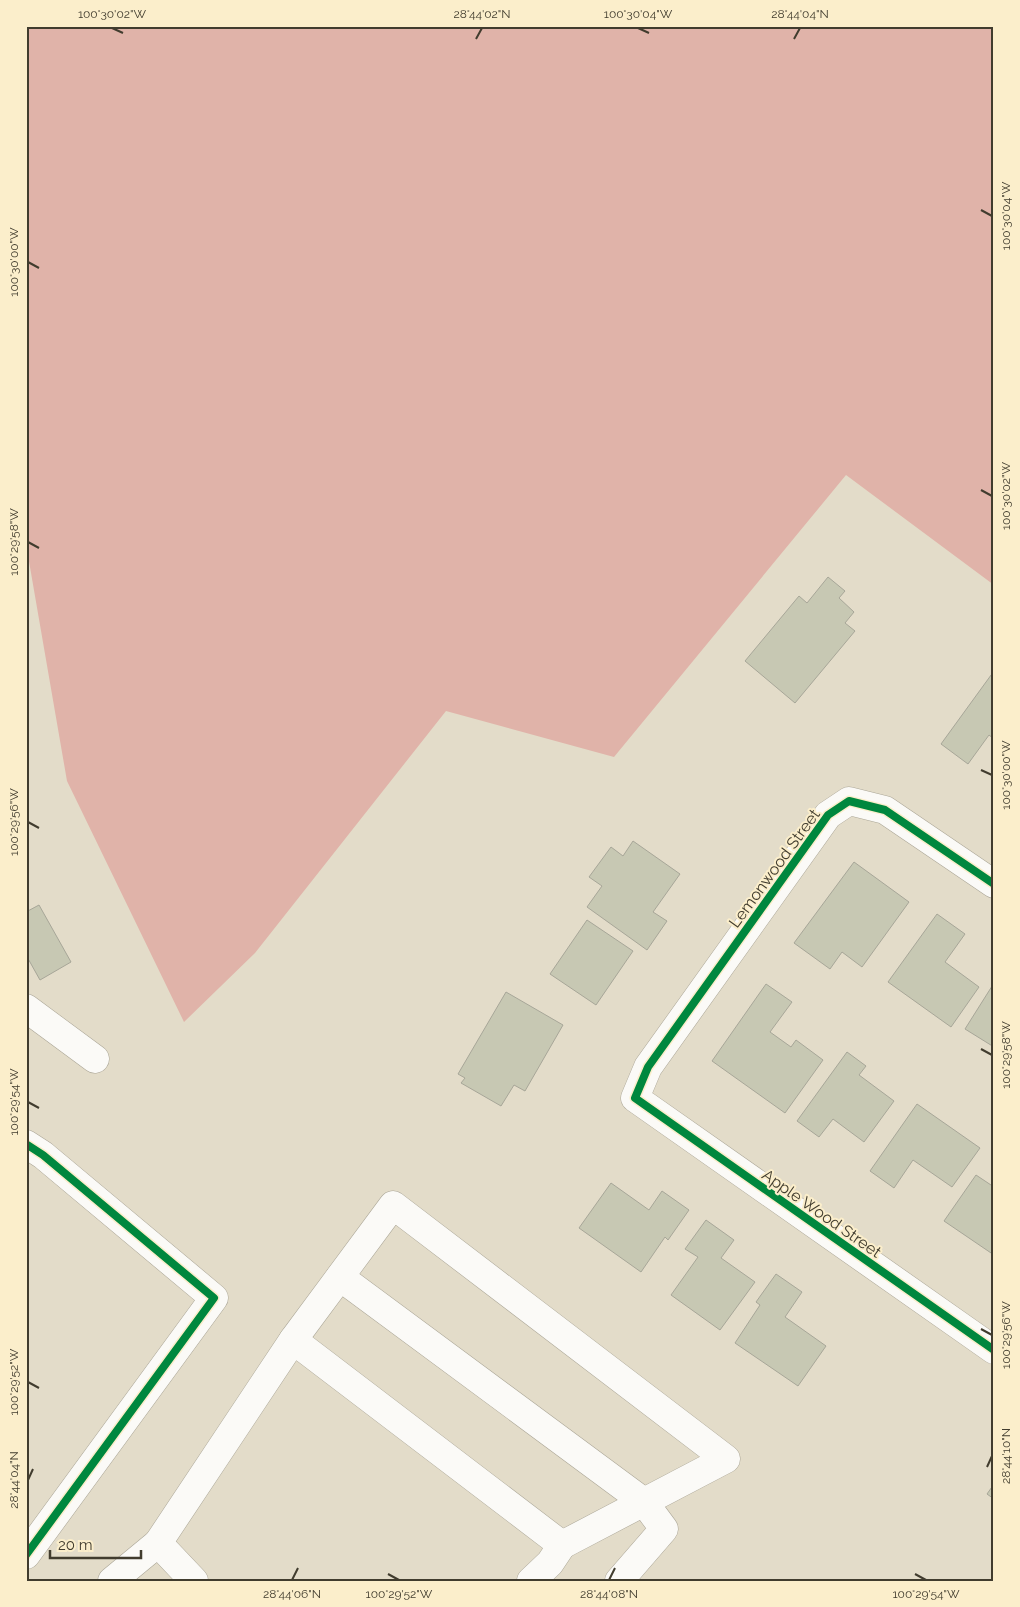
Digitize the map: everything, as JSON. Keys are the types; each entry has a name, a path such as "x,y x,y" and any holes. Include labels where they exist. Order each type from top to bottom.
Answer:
{"street":[{"name":"Lemonwood Street","path":"635,1098 648,1067 828,815 849,801 885,810 994,884"},
{"path":"26,1008 95,1060"},
{"name":"Apple Wood Street","path":"635,1098 994,1350"},
{"path":"26,1144 43,1155 214,1298 26,1556"},
{"path":"112,1581 158,1543 294,1340 392,1206 726,1459 562,1545 550,1563 531,1581"},
{"path":"340,1277 644,1502 664,1529 619,1581"},
{"path":"294,1340 562,1545"},
{"path":"158,1543 194,1581"}],"shaded area":[{"path":"26,26 994,26 994,585 846,475 614,757 446,711 255,953 184,1022 67,781 26,544"}],"building":[{"path":"828,577 845,591 839,598 854,612 845,623 855,631 795,703 745,661 799,596 807,603"},
{"path":"994,671 994,739 989,735 968,764 941,744"},
{"path":"633,841 680,874 653,912 667,921 647,950 587,907 602,886 589,877 611,847 623,856"},
{"path":"854,862 909,902 862,967 842,952 830,969 794,943"},
{"path":"39,905 71,962 40,980 26,955 26,912"},
{"path":"937,914 965,934 945,962 979,987 951,1027 888,982"},
{"path":"587,920 633,951 596,1005 550,974"},
{"path":"994,983 994,1047 965,1029"},
{"path":"766,984 792,1002 770,1032 791,1047 796,1040 823,1060 785,1113 712,1061"},
{"path":"506,992 563,1025 525,1091 514,1085 501,1106 461,1083 465,1078 458,1074"},
{"path":"847,1052 866,1066 859,1075 894,1101 864,1142 833,1119 819,1137 797,1121"},
{"path":"917,1104 980,1148 952,1187 913,1160 894,1188 870,1171"},
{"path":"976,1175 994,1187 994,1255 944,1221"},
{"path":"611,1183 649,1210 662,1191 689,1210 668,1240 665,1237 641,1272 579,1228"},
{"path":"706,1220 734,1240 721,1258 755,1282 720,1330 671,1295 698,1257 685,1249"},
{"path":"776,1274 802,1292 785,1317 826,1346 798,1386 735,1343 760,1305 756,1302"},
{"path":"994,1484 994,1499 987,1494"}],"cycle path":[{"path":"994,884 885,810 849,801 828,815 648,1067 635,1098 994,1350"},
{"path":"26,1144 43,1155 214,1298 26,1555"}]}
